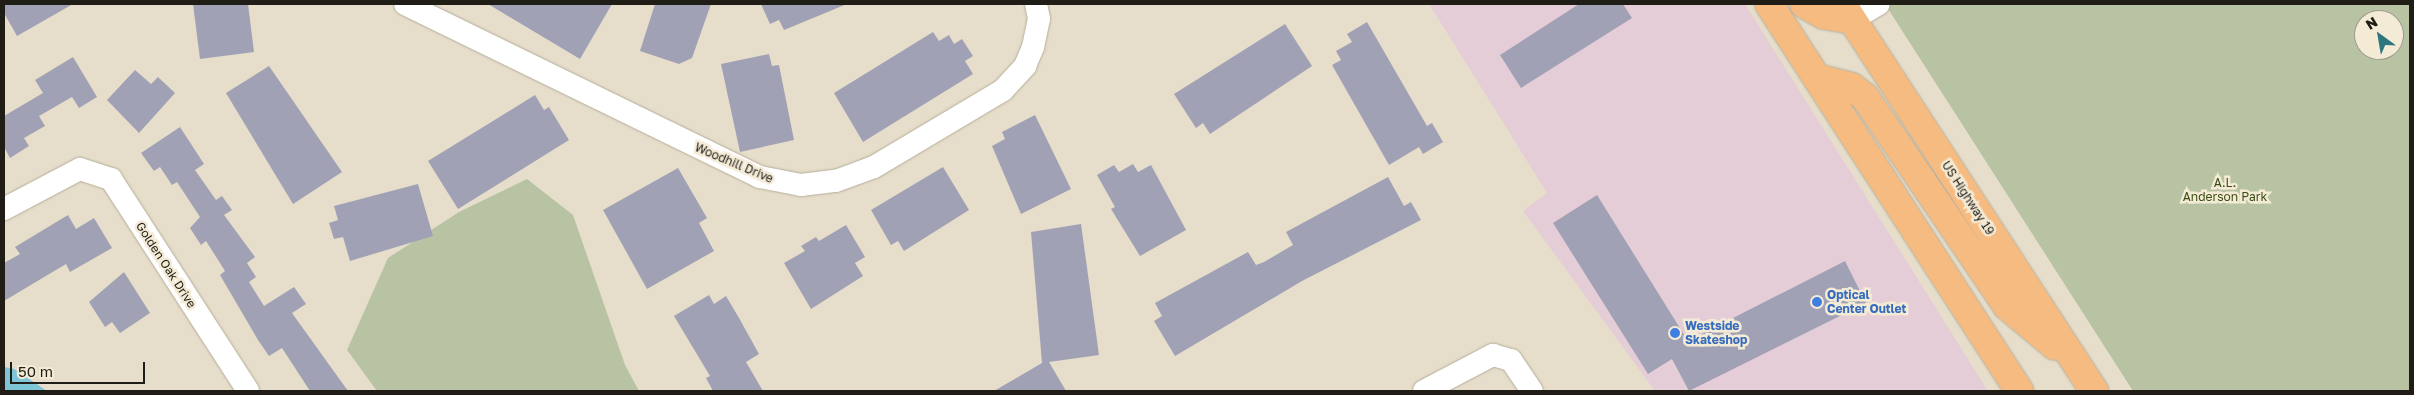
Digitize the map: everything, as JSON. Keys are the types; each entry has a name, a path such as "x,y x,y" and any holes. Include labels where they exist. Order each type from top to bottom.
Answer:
{"highway":[{"path":"1769,4 2019,391"},
{"path":"1804,4 1824,15 1847,12"},
{"name":"US Highway 19","path":"1847,12 2094,391"},
{"path":"1817,78 1852,87 1865,97 2007,306 2077,365"}],"street":[{"name":"Woodhill Drive","path":"405,4 752,173 801,185 836,181 874,167 1003,90 1025,66 1033,47 1038,24 1036,4"},
{"path":"1847,12 1879,4"},
{"name":"Golden Oak Drive","path":"4,209 66,173 92,169 111,179 248,391"},
{"path":"1424,391 1488,356 1511,360 1532,391"}],"shaded area":[{"path":"1429,4 1745,4 1988,391 1655,391 1523,211 1547,193"}],"green space":[{"name":"A.L. Anderson Park","path":"1885,4 2410,4 2410,391 2133,391"},
{"path":"527,179 573,215 625,365 639,391 377,391 347,350 388,258 459,212"}],"water":[{"path":"4,367 14,369 47,391 4,391"}],"building":[{"path":"4,4 73,4 17,36 4,13"},
{"path":"193,4 248,4 254,52 200,59"},
{"path":"488,4 612,4 580,59"},
{"path":"655,4 711,4 692,58 679,64 640,51"},
{"path":"761,4 847,4 784,30 779,20 770,24"},
{"path":"1579,4 1623,4 1632,18 1521,88 1500,55"},
{"path":"1367,22 1427,126 1432,123 1443,142 1423,154 1419,147 1389,165 1332,65 1341,60 1336,51 1352,42 1347,34"},
{"path":"1285,24 1312,66 1210,134 1203,123 1196,128 1174,94"},
{"path":"933,32 939,41 949,35 954,44 962,39 973,56 965,61 973,74 863,142 834,93"},
{"path":"769,54 772,66 779,65 794,140 740,152 721,64"},
{"path":"73,57 97,97 79,108 72,97 39,116 45,126 24,138 29,146 10,158 4,147 4,116 43,93 35,80"},
{"path":"269,66 342,172 293,204 226,93"},
{"path":"135,70 151,84 158,77 175,93 139,133 107,100"},
{"path":"535,95 544,110 549,107 569,140 458,209 428,161"},
{"path":"1035,115 1071,189 1021,214 992,146 1005,139 1002,132"},
{"path":"180,127 204,164 195,170 216,200 222,196 232,210 224,215 255,257 247,263 256,277 249,282 264,306 294,287 306,304 292,313 348,391 310,391 282,348 269,356 258,340 220,275 225,271 206,241 201,245 190,228 200,217 177,182 172,185 160,167 154,171 141,153"},
{"path":"1133,164 1138,172 1151,165 1186,230 1140,256 1111,209 1115,207 1097,175 1114,165 1119,172"},
{"path":"943,167 969,210 904,251 898,241 891,245 871,210"},
{"path":"678,168 707,218 699,223 714,251 647,289 603,210"},
{"path":"1388,177 1404,206 1411,202 1421,220 1302,281 1175,356 1154,321 1162,316 1155,303 1248,252 1256,265 1264,262 1293,245 1286,232"},
{"path":"418,184 433,236 350,261 343,237 334,239 329,223 338,220 334,206"},
{"path":"1597,195 1688,341 1845,261 1866,303 1689,391 1672,359 1648,374 1553,223"},
{"path":"68,215 76,229 94,218 112,248 70,272 66,264 4,301 4,263 20,254 15,247"},
{"path":"1081,224 1099,355 1049,362 1066,391 994,391 1042,363 1031,232"},
{"path":"846,225 865,257 855,263 863,276 811,309 784,263 805,251 801,246 816,237 819,241"},
{"path":"124,272 150,313 120,333 112,322 105,327 89,302"},
{"path":"709,295 714,304 726,296 739,318 759,354 746,362 763,391 713,391 706,378 710,376 674,316"}],"place":[{"name":"Optical Center Outlet","path":"1817,302"},
{"name":"Westside Skateshop","path":"1675,333"}]}
